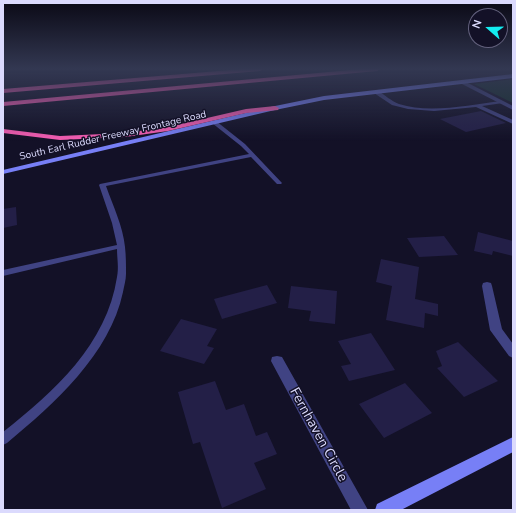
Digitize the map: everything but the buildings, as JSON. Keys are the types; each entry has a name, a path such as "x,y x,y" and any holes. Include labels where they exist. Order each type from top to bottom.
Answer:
{"highway":[{"path":"3,104 121,93"},
{"path":"3,131 60,138 125,135 168,129 246,111 275,108"}],"main road":[{"name":"South Earl Rudder Freeway Frontage Road","path":"3,172 275,108 324,98 368,93"},
{"path":"383,510 513,444"}],"street":[{"path":"483,93 513,108"},
{"path":"487,286 496,330 513,353"},
{"name":"Fernhaven Circle","path":"277,361 360,510"}],"lane":[{"path":"378,93 397,105 406,107 441,109 501,102"},
{"path":"476,105 513,122"},
{"path":"214,122 237,140 280,183"},
{"path":"3,439 50,398 91,352 103,334 117,303 121,285 121,246 116,225 102,185 253,155"},
{"path":"3,273 121,246"}],"green space":[{"path":"492,93 513,93 513,103"}]}
